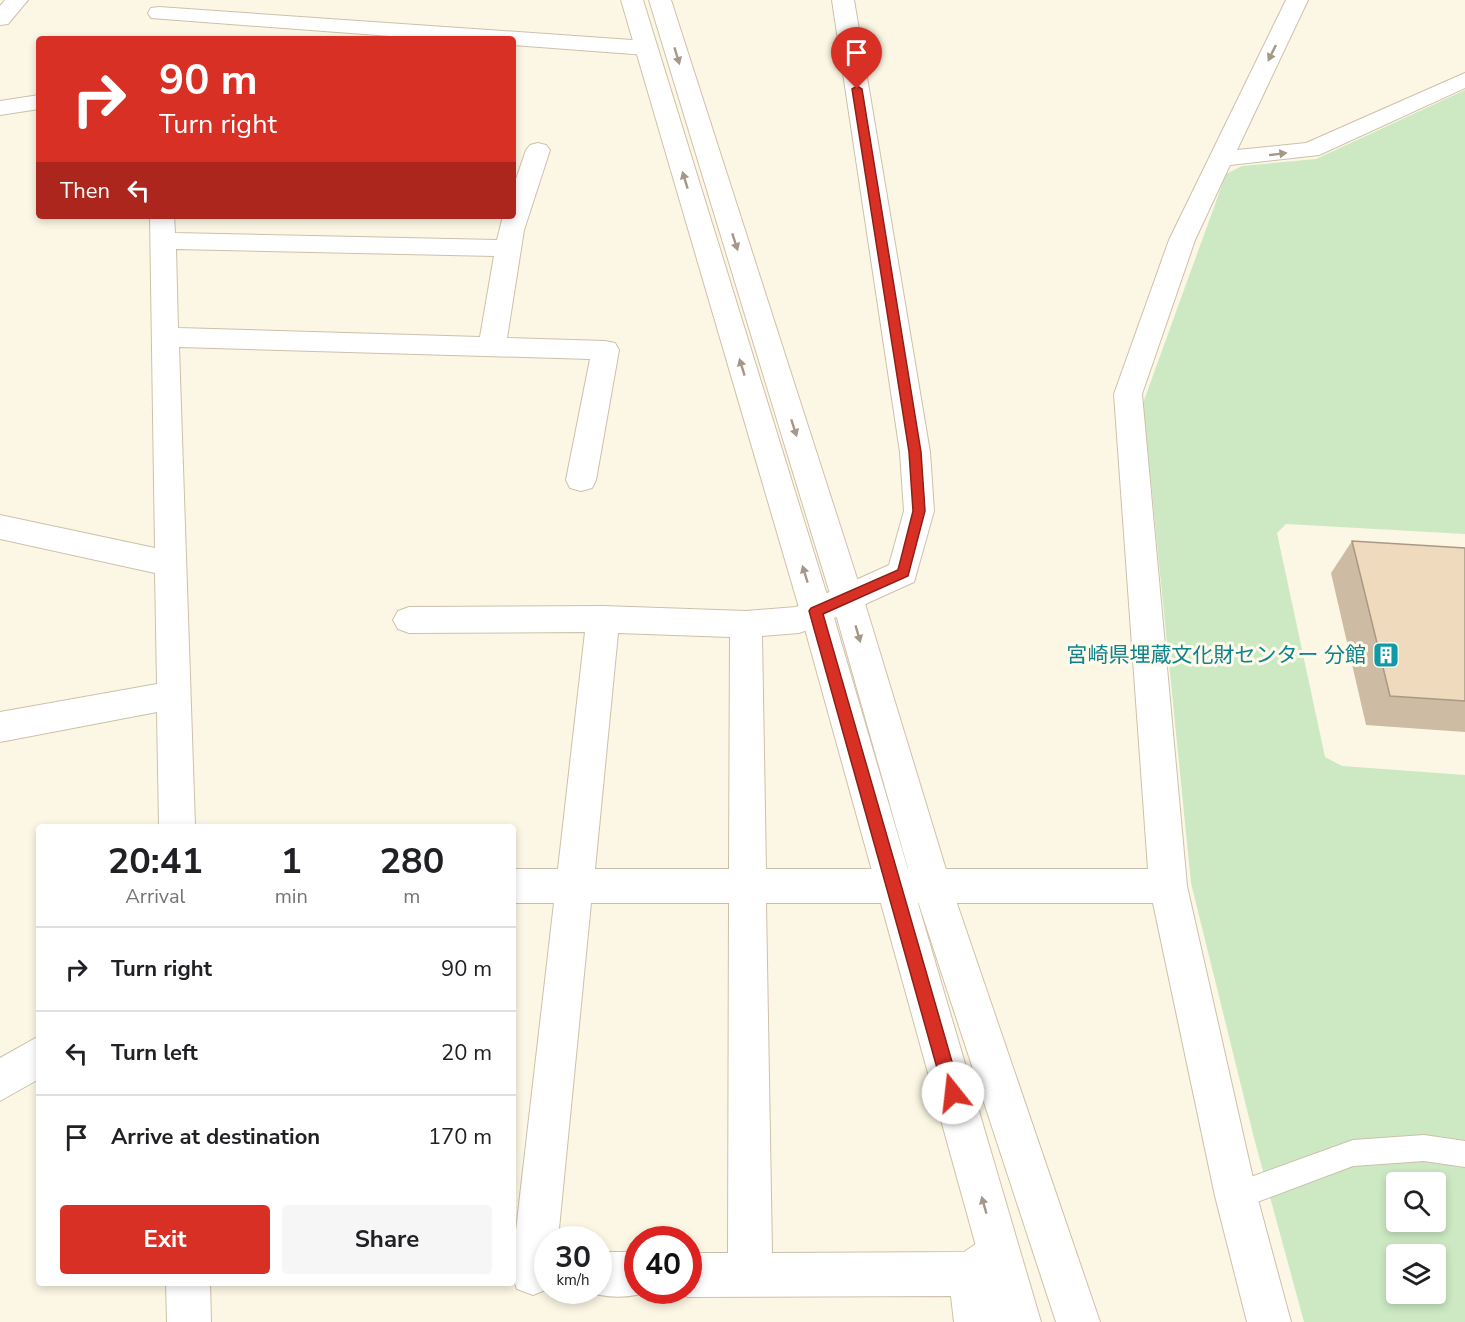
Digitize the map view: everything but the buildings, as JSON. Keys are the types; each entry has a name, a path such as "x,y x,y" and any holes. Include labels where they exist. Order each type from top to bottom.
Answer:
{"street":[{"path":"0,19 17,0"},
{"path":"632,0 816,611 895,886 984,1264 1019,1322"},
{"path":"660,0 847,597 932,886 1078,1322"},
{"path":"410,620 603,619 746,624 799,620 903,573 919,511 915,452 843,0"},
{"path":"1269,1322 1236,1196 1168,886 1159,752 1128,394 1182,240 1297,0"},
{"path":"159,14 474,36"},
{"path":"516,39 646,48"},
{"path":"1219,159 1311,150 1465,80"},
{"path":"0,108 36,102"},
{"path":"516,218 538,150"},
{"path":"492,346 508,248 516,219"},
{"path":"177,824 162,229 508,248"},
{"path":"165,337 605,350 581,480"},
{"path":"0,527 170,564"},
{"path":"531,1274 603,619"},
{"path":"746,624 750,1276"},
{"path":"0,727 174,695"},
{"path":"516,886 1168,886"},
{"path":"0,1081 36,1058"},
{"path":"702,1275 750,1276 984,1264"},
{"path":"976,1322 984,1264"},
{"path":"188,1286 189,1322"}],"lane":[{"path":"1236,1196 1353,1153 1424,1148 1465,1154"}],"green space":[{"path":"1465,90 1465,534 1286,524 1277,533 1325,757 1342,766 1465,775 1465,1322 1304,1322 1254,1138 1191,883 1143,403 1226,174 1242,166 1316,159"}],"place":[{"name":"宮崎県埋蔵文化財センター 分館","path":"1386,655"}],"route":[{"path":"857,89 893,328 915,452 919,511 903,573 816,611 953,1093"}]}
